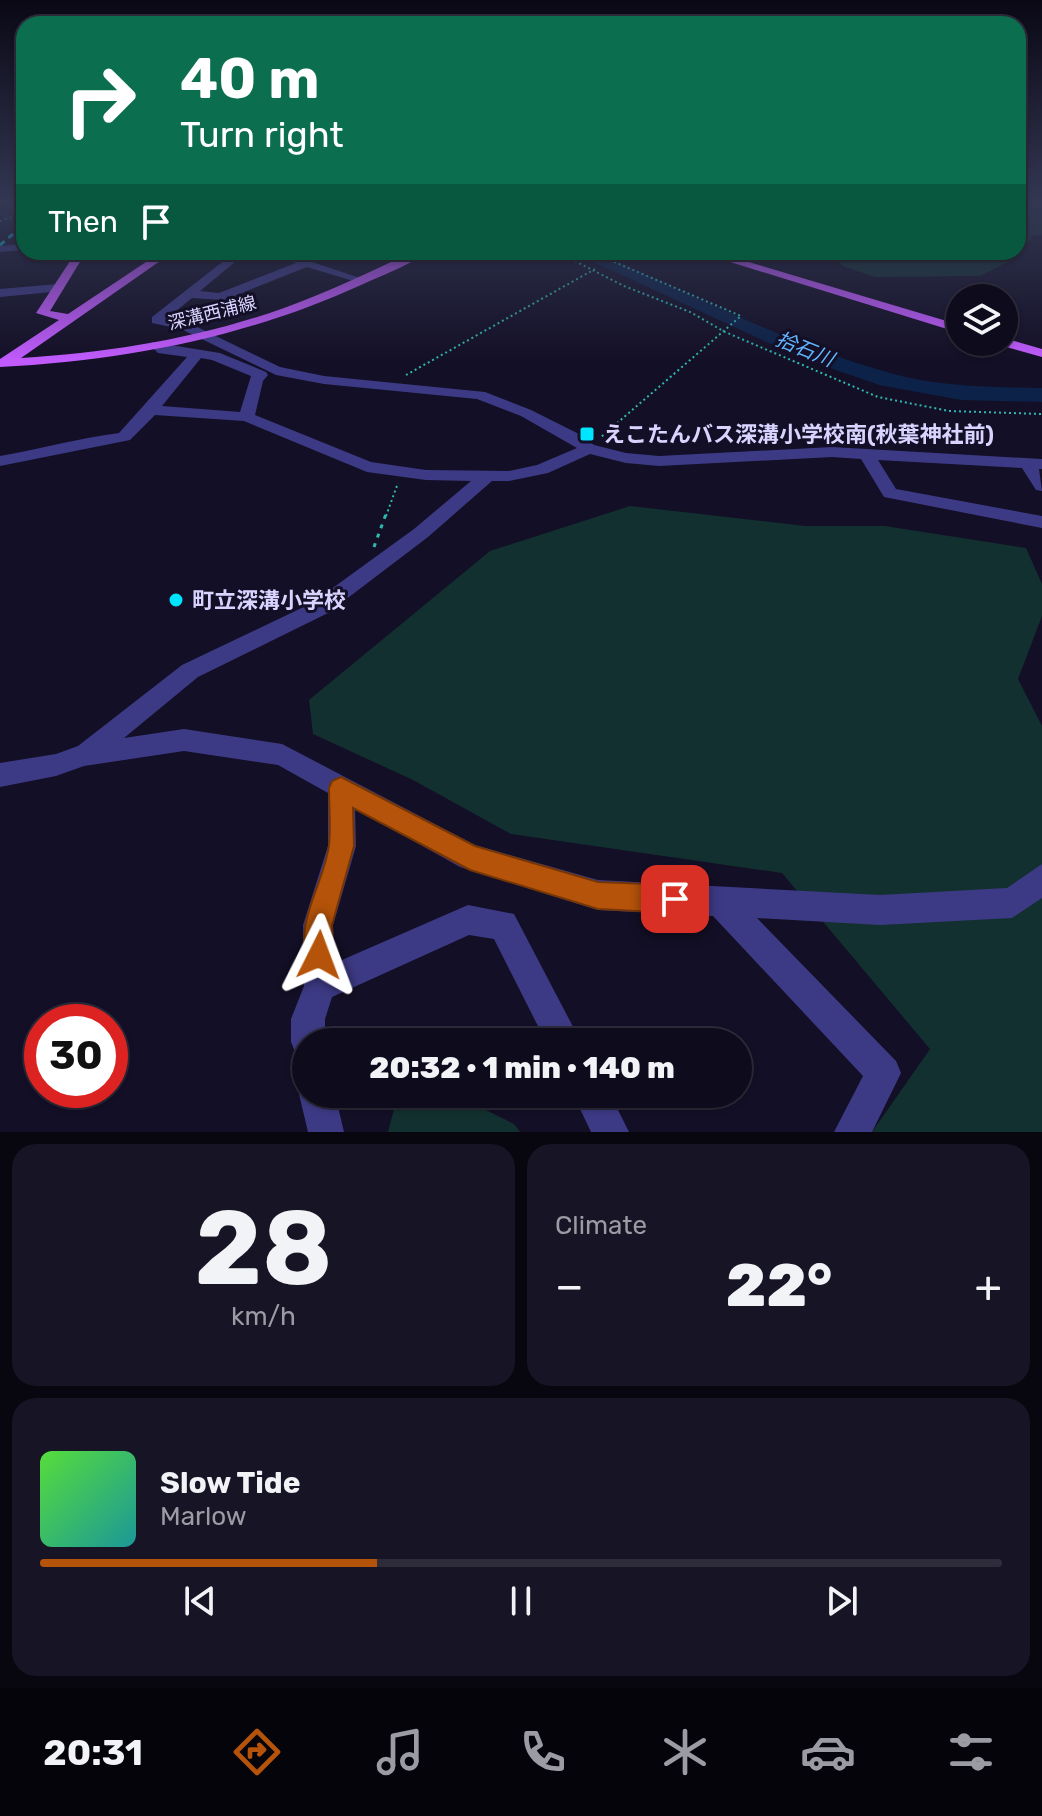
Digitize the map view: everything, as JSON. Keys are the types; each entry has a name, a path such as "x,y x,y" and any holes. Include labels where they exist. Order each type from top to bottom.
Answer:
{"main road":[{"path":"71,318 42,313 76,260"},
{"path":"1,364 156,260"},
{"name":"深溝西浦線","path":"1,364 157,345 203,336 272,316 404,260"},
{"path":"730,260 946,325"},
{"path":"1018,346 1042,353"}],"street":[{"path":"232,260 157,320 184,326 268,373"},
{"path":"297,260 360,280"},
{"path":"190,294 220,297 307,263"},
{"path":"0,293 58,288"},
{"path":"157,345 163,350 215,356 268,373 480,395 526,413 577,439 588,449 626,458 659,461 796,453 866,453 1035,464 1042,486"},
{"path":"0,461 57,451 84,442 124,437 151,410 197,354"},
{"path":"247,417 256,379 268,373"},
{"path":"151,410 247,417 367,467 403,472 485,478 542,469 588,449"},
{"path":"866,453 890,493 1042,522"},
{"path":"84,755 112,736 190,671 320,608 421,533 485,478"},
{"path":"0,775 56,765 84,755 184,740 282,755 470,857 598,895 880,910 1012,903 1042,879"},
{"path":"308,1028 308,1019 320,986 318,925 342,846 341,788"},
{"path":"719,901 884,1073 852,1132"},
{"path":"320,986 468,920 503,925 557,1028"},
{"path":"320,1108 326,1132"},
{"path":"598,1108 611,1132"}],"path":[{"path":"575,260 624,286 690,312 725,332 878,397 949,411 1042,414"},
{"path":"588,449 741,316 610,260"},
{"path":"385,387 595,269"},
{"path":"364,575 403,472"}],"green space":[{"path":"837,260 1012,260 980,276 875,277 843,266"},
{"path":"630,506 805,526 885,526 1026,548 1042,584 1042,616 1018,679 1042,726 1042,1132 872,1132 930,1049 782,873 511,834 413,780 313,734 309,700 490,551"},
{"path":"394,1108 482,1108 514,1124 520,1132 388,1132"}],"waterway":[{"name":"拾石川","path":"599,260 807,352 887,380 961,393 1042,395"}],"place":[{"name":"えこたんバス深溝小学校南(秋葉神社前)","path":"587,434"},
{"name":"町立深溝小学校","path":"176,600"}],"route":[{"path":"319,955 318,925 342,846 341,788 470,857 598,895 675,899"}]}
